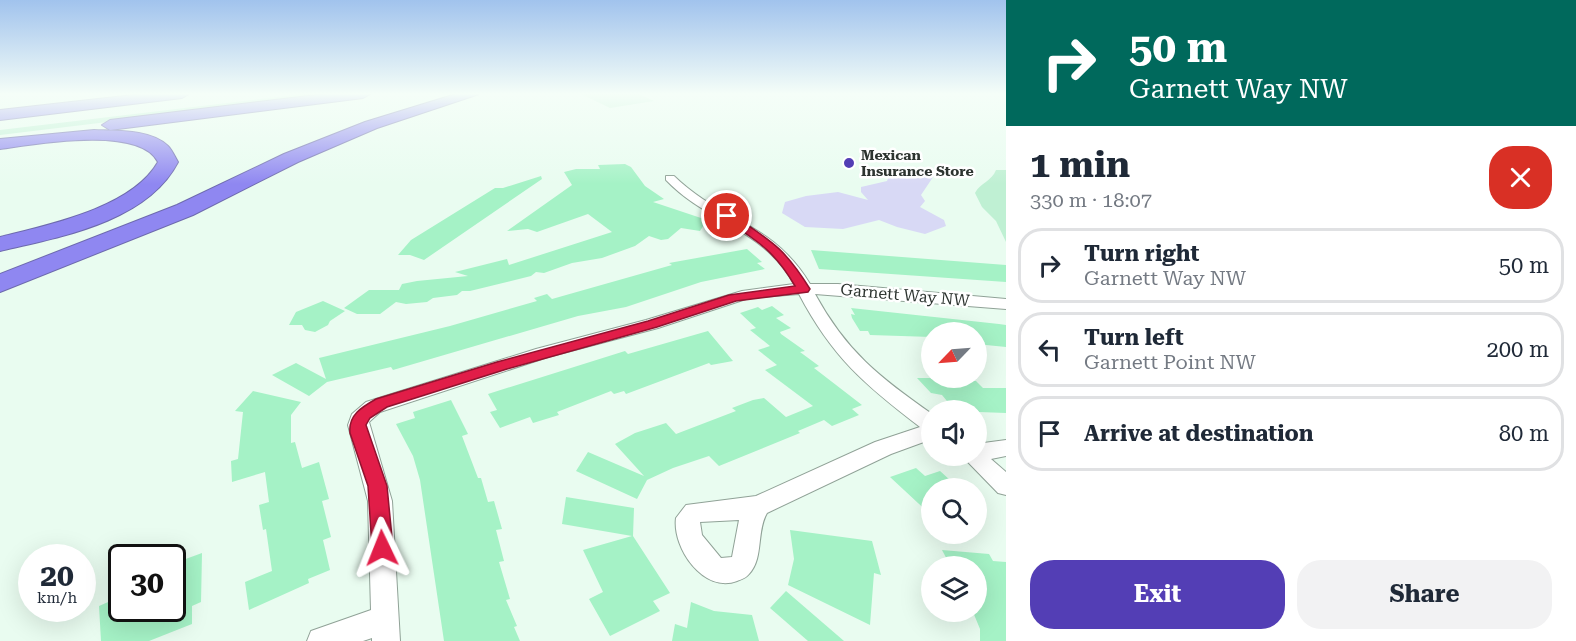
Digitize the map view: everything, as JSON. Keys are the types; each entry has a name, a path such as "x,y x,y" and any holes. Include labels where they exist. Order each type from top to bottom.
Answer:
{"highway":[{"path":"0,127 26,124"},
{"path":"0,138 116,124"},
{"path":"0,284 185,210 291,158 376,124"},
{"path":"0,144 67,137 122,136 157,145 165,153 168,162 155,182 109,210 46,233 0,244"},
{"path":"0,261 72,245 185,210"}],"street":[{"path":"670,178 681,190 768,243 786,260 846,355 876,383 921,417"},
{"name":"Garnett Way NW","path":"385,630 380,501 358,425 364,413 373,407 542,352 660,322 727,299 759,292 803,289 878,292 1006,304"},
{"path":"759,506 883,448 921,435"},
{"path":"987,451 1006,448"},
{"path":"984,466 1006,486"},
{"path":"321,641 385,630"}],"green space":[{"path":"51,124 92,124 0,135 0,130"},
{"path":"996,170 1006,170 1006,242 996,221 982,207 975,193"}],"water":[{"path":"914,169 933,177 921,195 925,201 920,207 944,220 946,226 925,234 879,220 843,229 805,227 782,213 785,202 806,196 838,192 868,200 861,192 861,187 887,181 889,176"}],"building":[{"path":"625,164 631,167 645,186 664,199 653,202 707,220 700,231 681,228 668,239 661,240 649,236 635,246 602,258 572,263 544,273 536,272 531,276 462,291 457,295 433,298 427,302 406,304 396,302 380,314 357,314 344,308 369,290 399,290 402,284 468,276 455,272 507,259 509,265 612,232 588,214 537,232 528,229 507,231 572,185 564,172 576,169 600,169 598,165"},
{"path":"541,176 542,179 424,260 410,255 398,255 411,240 495,188 503,188"},
{"path":"747,249 762,262 757,263 765,269 701,282 626,307 578,316 393,370 391,367 327,382 309,396 272,375 296,363 326,379 319,358 450,326 537,301 534,298 547,294 552,299 672,265 669,263"},
{"path":"811,250 1006,265 1006,282 819,269"},
{"path":"323,301 345,311 315,332 305,330 302,325 289,325 296,312"},
{"path":"772,306 784,315 776,318 791,328 780,332 781,334 805,351 800,352 819,366 814,368 862,405 852,409 859,415 832,426 824,420 798,431 800,433 719,466 709,456 673,468 647,480 637,499 576,471 588,452 644,476 615,444 635,433 666,423 676,434 736,411 732,408 753,400 764,398 786,417 813,406 765,370 777,365 758,350 770,346 750,330 756,328 740,313 758,307 762,310"},
{"path":"851,308 979,322 921,322 921,337 870,335 868,331 860,331 851,314 855,315"},
{"path":"987,323 1006,325 1006,347 987,345"},
{"path":"708,331 733,361 711,365 709,363 626,394 624,391 614,394 611,391 557,412 559,415 533,423 530,417 500,428 490,412 497,410 488,394 625,351 628,354"},
{"path":"926,388 1006,388 1006,413 987,412 987,400 946,400 942,395 931,393"},
{"path":"253,391 301,402 291,415 291,443 295,442 302,468 319,462 329,499 322,501 331,537 323,540 330,570 308,579 309,583 249,610 245,582 272,571 266,529 263,530 259,505 269,502 265,472 232,482 231,461 238,459 243,412 235,411"},
{"path":"451,400 468,434 462,436 478,478 481,478 488,502 494,501 502,529 496,530 504,561 499,562 510,599 506,600 517,626 514,627 520,641 444,641 420,480 413,456 396,424 415,418 413,412"},
{"path":"916,468 925,476 940,471 948,478 921,478 921,506 890,477"},
{"path":"566,497 634,508 633,536 670,593 653,601 660,611 610,636 589,599 603,592 583,550 632,536 562,524"},
{"path":"790,530 872,541 881,575 874,573 870,625 788,585 794,559"},
{"path":"942,550 989,554 993,561 1006,562 1006,641 980,641 977,622 987,622 987,556 945,556"},
{"path":"202,553 201,602 192,606 192,624 149,641 101,641 99,606 108,602 108,622 186,622 186,559"},
{"path":"786,591 844,641 808,641 770,608"},
{"path":"691,602 714,611 752,615 759,641 672,641 675,624 687,628"}],"place":[{"name":"Mexican Insurance Store","path":"849,163"}],"route":[{"path":"382,548 380,501 359,433 359,419 364,413 382,403 502,365 668,320 734,297 759,292 803,289 786,260 774,248 727,216"}]}
